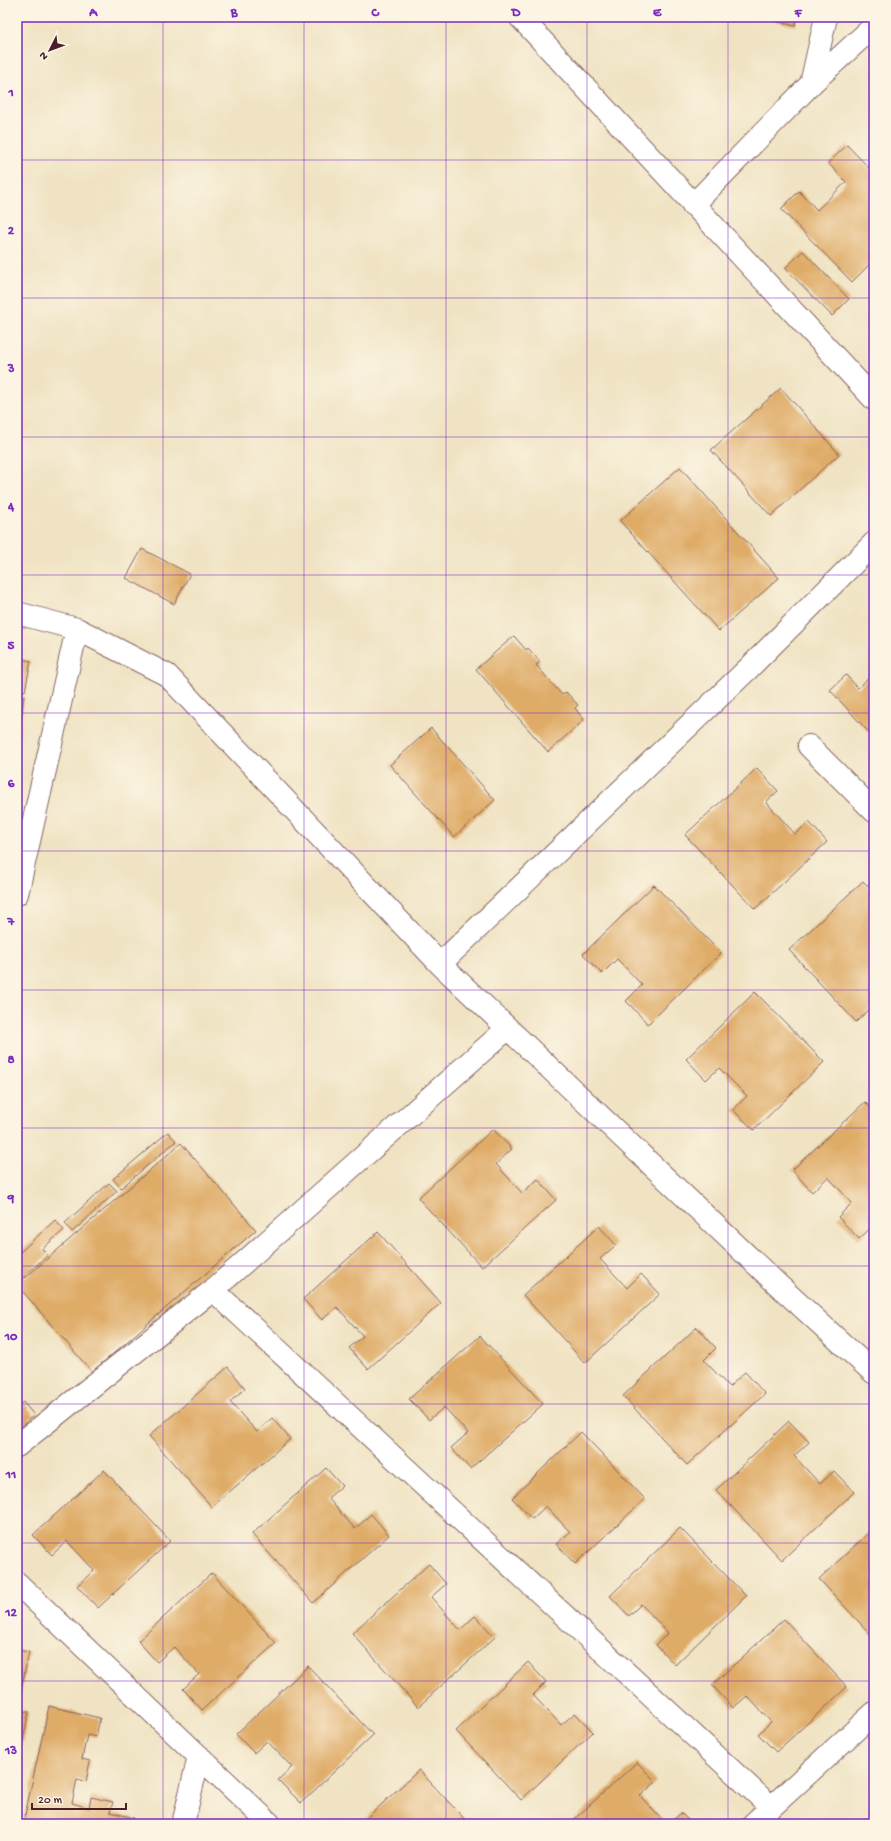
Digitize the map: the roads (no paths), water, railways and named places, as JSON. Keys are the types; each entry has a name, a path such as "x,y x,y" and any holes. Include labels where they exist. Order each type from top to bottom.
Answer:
{"street":[{"path":"520,17 874,399"},
{"path":"811,84 826,17"},
{"path":"693,205 811,84 874,26"},
{"path":"440,964 749,668 874,543"},
{"path":"17,613 77,630 167,675 440,964 507,1030 874,1373"},
{"path":"17,894 77,630"},
{"path":"809,746 874,811"},
{"path":"17,1446 213,1290 507,1030"},
{"path":"213,1290 771,1807"},
{"path":"17,1582 270,1824"},
{"path":"753,1824 874,1713"},
{"path":"183,1824 199,1756"}]}
